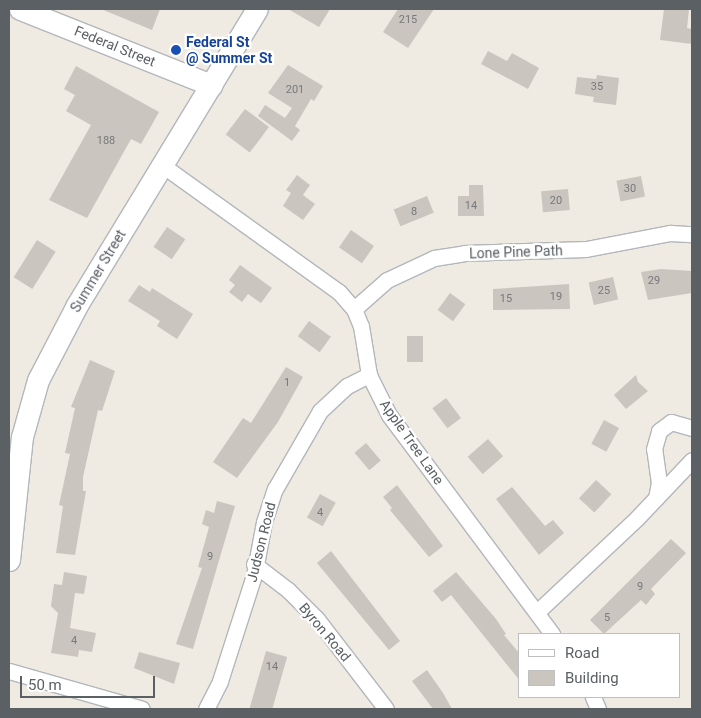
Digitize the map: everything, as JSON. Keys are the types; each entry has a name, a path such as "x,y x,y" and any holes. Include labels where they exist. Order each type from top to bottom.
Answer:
{"street":[{"name":"Federal Street","path":"20,9 211,85"},
{"name":"Summer Street","path":"9,560 10,528 22,436 38,380 77,305 257,9"},
{"name":"Apple Tree Lane","path":"162,165 339,292 354,308 361,326 369,375 390,415 423,463 551,633"},
{"name":"Lone Pine Path","path":"354,308 387,280 434,258 464,253 586,249 670,233 692,234"},
{"name":"Judson Road","path":"206,709 220,681 254,576 254,564 275,490 320,411 347,386 369,375"},
{"path":"656,498 659,483 654,449 659,431 671,422 692,428"},
{"path":"536,612 656,498 692,460"},
{"name":"Byron Road","path":"254,564 288,590 317,619 386,709"},
{"path":"9,671 142,709"}],"building":[{"path":"101,9 160,9 152,30"},
{"path":"288,9 330,9 319,27"},
{"path":"398,9 434,9 408,48 383,32"},
{"path":"664,9 689,9 687,28 692,29 692,44 660,40"},
{"path":"488,51 507,61 512,53 539,68 528,89 481,64"},
{"path":"288,65 323,86 314,101 311,99 295,126 300,130 292,141 258,116 265,105 285,118 292,108 268,93"},
{"path":"76,66 159,112 141,144 131,139 87,218 49,200 91,125 66,111 75,95 64,89"},
{"path":"597,75 619,78 616,105 593,102 594,97 575,94 577,77 596,79"},
{"path":"245,109 269,127 250,153 226,135"},
{"path":"297,175 310,185 303,195 315,204 303,220 283,206 291,193 286,190"},
{"path":"641,176 645,197 620,201 616,181"},
{"path":"469,185 483,185 484,216 458,216 458,196 469,196"},
{"path":"568,189 570,210 543,212 541,191"},
{"path":"427,196 434,213 400,226 394,209"},
{"path":"167,227 185,239 172,259 154,247"},
{"path":"351,230 374,246 362,263 339,247"},
{"path":"37,240 56,252 32,289 14,277"},
{"path":"240,265 272,288 261,303 248,294 242,302 229,292 235,285 229,280"},
{"path":"661,269 692,271 692,293 648,300 641,272"},
{"path":"613,277 618,299 594,305 589,283"},
{"path":"569,284 570,309 493,310 493,289"},
{"path":"139,285 150,292 152,288 193,314 177,339 157,326 160,321 128,301"},
{"path":"450,293 465,304 453,321 438,310"},
{"path":"309,321 331,337 320,352 298,336"},
{"path":"407,336 423,336 423,362 407,362"},
{"path":"90,360 115,371 102,411 98,410 83,477 83,491 86,491 75,555 56,553 63,506 59,505 70,454 65,453 75,408 71,407"},
{"path":"286,367 303,377 278,422 237,478 213,462 243,418 251,423"},
{"path":"636,375 638,382 648,391 626,409 614,395"},
{"path":"446,398 461,418 447,428 432,408"},
{"path":"604,420 619,428 606,452 591,444"},
{"path":"488,439 503,456 483,474 468,457"},
{"path":"366,443 381,461 369,470 355,453"},
{"path":"596,480 611,494 594,513 579,498"},
{"path":"397,485 443,546 429,557 390,510 392,508 383,497"},
{"path":"512,487 545,526 553,520 564,533 539,555 496,499"},
{"path":"320,494 336,503 323,526 307,518"},
{"path":"217,501 235,506 193,649 176,644 202,568 198,567 209,527 202,524 206,510 214,513"},
{"path":"671,539 686,553 651,589 655,594 646,605 641,600 605,633 590,620"},
{"path":"331,551 400,641 389,650 317,563"},
{"path":"64,572 87,576 84,594 75,593 70,628 96,633 92,652 79,650 78,657 51,653 58,613 51,606 54,584 62,585"},
{"path":"456,572 496,619 506,634 504,635 518,652 518,679 451,595 442,602 433,591"},
{"path":"266,651 287,657 272,709 249,709"},
{"path":"139,652 180,663 174,684 134,668"},
{"path":"427,670 452,709 433,709 412,681"}],"place":[{"name":"Federal St @ Summer St","path":"176,50"}]}
